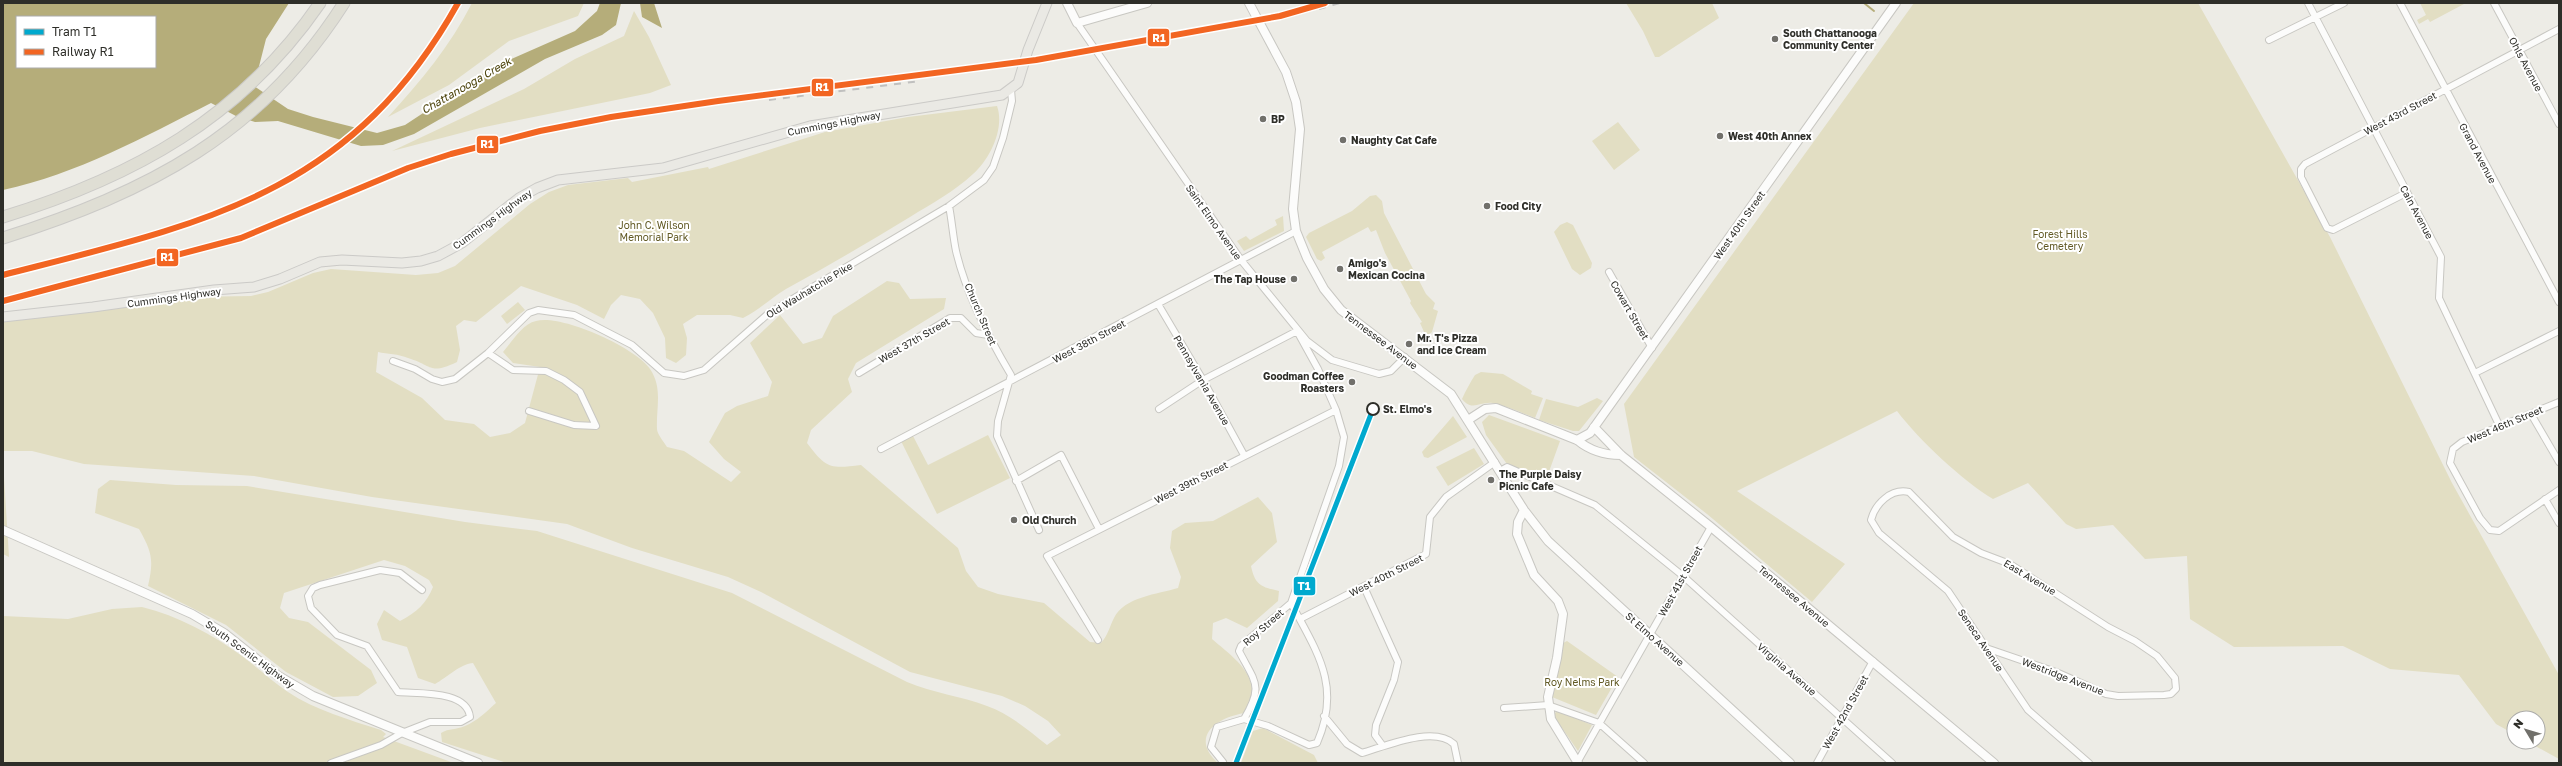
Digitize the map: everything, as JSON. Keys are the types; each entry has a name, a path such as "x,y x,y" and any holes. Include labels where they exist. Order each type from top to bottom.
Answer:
{"highway":[{"path":"3,217 95,184 127,170 180,140 217,114 268,68 320,3"},
{"path":"3,238 86,210 144,184 206,148 238,124 290,76 329,27 344,3"}],"main road":[{"path":"1011,90 1018,83 1022,74 1035,32 1047,3"},
{"name":"Saint Elmo Avenue","path":"1067,3 1077,23"},
{"path":"1077,23 1147,3"},
{"name":"Tennessee Avenue","path":"1249,3 1286,72 1296,102 1300,129 1294,190 1296,231 1307,258 1324,289 1339,308 1405,357 1451,394 1468,420"},
{"name":"West 40th Street","path":"1577,440 1586,437 1652,348 1896,3"},
{"name":"Cummings Highway","path":"3,317 108,306 214,290 254,287 280,279 320,262 342,260 402,263 420,261 438,256 462,243 519,198 536,188 558,180 662,168 810,126 1002,95 1011,90"},
{"path":"1495,462 1468,420 1485,409 1496,408 1577,440 1584,446 1603,453 1621,455"},
{"name":"Tennessee Avenue","path":"1594,427 1621,455 1711,527 1994,763"},
{"name":"St Elmo Avenue","path":"1495,462 1524,510 1548,541 1790,763"},
{"path":"1524,510 1518,522 1517,534 1534,575 1558,601 1563,614 1548,705 1555,725 1578,762"},
{"name":"South Scenic Highway","path":"3,530 192,614 224,633 298,688 351,713 478,763"}],"street":[{"name":"Cain Avenue","path":"2308,3 2406,193 2441,256 2439,298 2500,427"},
{"path":"2269,40 2344,3"},
{"name":"Grand Avenue","path":"2400,3 2444,89 2559,302"},
{"name":"Ohls Avenue","path":"2494,3 2559,124"},
{"name":"Saint Elmo Avenue","path":"1077,23 1241,260 1297,331 1332,360 1379,374 1391,371 1405,357"},
{"name":"West 43rd Street","path":"2406,193 2333,230 2327,228 2301,177 2301,169 2305,164 2373,127 2559,29"},
{"name":"Old Wauhatchie Pike","path":"393,361 442,382 455,379 488,353 529,313 538,310 574,315 632,345 664,373 684,376 704,370 769,313 949,206 984,180 992,167 1003,138 1012,101 1011,90"},
{"name":"Church Street","path":"949,206 956,252 988,335 1011,375 996,436 1039,530"},
{"name":"West 38th Street","path":"881,449 1296,231"},
{"name":"Cowart Street","path":"1608,272 1652,348"},
{"name":"Pennsylvania Avenue","path":"1158,304 1203,380 1244,455"},
{"name":"West 37th Street","path":"859,373 950,318 961,318 976,333 988,335"},
{"path":"2475,373 2559,330"},
{"path":"1159,409 1203,380 1297,331 1318,369 1336,410 1344,437 1342,451 1291,603 1326,672 1328,693 1322,730 1317,743 1309,745 1268,726 1244,719 1217,727 1211,747 1223,762"},
{"path":"488,353 513,370 546,371 564,380 580,392 596,426 574,425 529,411"},
{"name":"West 46th Street","path":"2545,499 2499,531 2490,530 2480,518 2450,463 2453,449 2462,442 2559,402"},
{"name":"West 39th Street","path":"1098,640 1047,556 1244,455 1336,410"},
{"path":"2531,414 2559,462"},
{"path":"1016,481 1062,455 1100,529"},
{"name":"West 40th Street","path":"1300,619 1426,554 1430,518 1446,497 1495,462"},
{"name":"Virginia Avenue","path":"1500,471 1507,467 1595,505 1683,576 1892,763"},
{"path":"2559,490 2545,499 2559,523"},
{"name":"East Avenue","path":"1871,520 1874,510 1888,496 1899,492 1909,492 1953,538 1981,553 2010,564 2108,627 2135,641 2157,656 2175,678 2176,689 2171,694 2164,695"},
{"name":"Seneca Avenue","path":"1871,520 1879,533 1948,591 2028,710 2089,763"},
{"name":"West 41st Street","path":"1578,762 1711,527"},
{"path":"330,763 381,745 402,733 430,722 461,722 470,717 469,711 461,701 398,692 367,646 337,635 311,608 308,596 313,588 320,585 380,570 400,573 422,590"},
{"path":"1364,587 1398,662 1394,680 1376,725 1375,735 1383,746"},
{"name":"Roy Street","path":"1244,719 1254,701 1256,689 1254,677 1239,651 1241,646 1291,603"},
{"name":"Westridge Avenue","path":"1986,648 2056,672 2106,694 2118,696 2164,695"},
{"name":"West 42nd Street","path":"1817,763 1873,661"},
{"path":"1504,708 1548,705 1599,723 1644,763"},
{"path":"1324,716 1347,744 1362,753 1383,746 1418,738 1443,736 1454,744 1458,763"}],"green space":[{"path":"472,3 584,3 578,16 509,41 449,85 388,117 434,63 454,34"},
{"path":"1626,3 1712,3 1719,18 1659,57 1655,57 1643,31"},
{"name":"Forest Hills Cemetery","path":"1914,3 2198,3 2330,237 2452,483 2559,675 2559,759 2543,750 2546,750 2546,710 2506,710 2506,730 2496,724 2459,675 2390,669 2343,646 2234,647 2190,619 2187,556 2145,559 2113,525 2076,529 2066,524 2028,483 1993,499 1955,471 1929,447 1897,411 1737,491 1845,564 1812,602 1707,514 1634,457 1624,404"},
{"path":"2420,3 2464,4 2430,22 2428,19 2419,24 2417,20 2426,15"},
{"path":"634,11 649,37 671,85 650,93 480,128 392,151 524,89 575,59 624,36"},
{"name":"John C. Wilson Memorial Park","path":"997,106 999,124 994,143 990,152 979,168 966,180 951,192 848,254 786,289 743,318 730,315 697,315 683,324 687,338 686,355 676,363 666,358 665,338 653,313 640,299 621,295 611,305 604,319 577,305 521,286 476,322 464,320 456,326 460,350 457,362 436,369 404,357 378,352 376,372 422,398 445,420 474,424 490,437 510,433 525,423 540,367 513,363 503,352 522,329 536,321 548,320 580,328 598,334 615,343 630,352 650,369 654,376 658,391 657,431 659,436 667,447 684,451 731,482 741,472 724,459 709,442 725,413 737,406 768,396 772,382 750,343 780,315 803,344 822,338 833,316 887,281 899,283 910,299 946,298 944,309 856,363 848,379 852,392 811,430 807,443 819,458 829,465 842,467 861,465 958,548 966,571 978,587 998,594 1044,603 1090,642 1101,643 1114,618 1125,605 1142,597 1178,588 1181,577 1170,548 1172,531 1185,523 1213,521 1258,497 1272,513 1277,542 1251,566 1257,581 1260,584 1279,591 1278,601 1247,628 1226,618 1213,623 1212,639 1245,670 1252,686 1252,695 1245,713 1225,719 1210,730 1206,737 1206,745 1210,754 1218,763 507,763 442,742 441,733 474,722 496,703 473,663 464,665 435,684 418,678 407,647 382,640 377,624 384,610 400,621 411,614 424,603 430,593 433,587 429,580 405,566 384,560 284,593 280,608 289,618 308,622 371,670 377,683 358,696 333,697 286,672 226,625 148,586 151,569 151,556 147,544 139,529 95,513 98,489 110,480 176,485 247,486 465,522 537,531 732,593 907,682 995,709 1018,723 1047,745 1061,735 1048,721 1025,706 1002,696 910,672 761,592 728,577 632,548 567,524 372,497 254,476 84,464 32,451 3,451 3,322 187,297 251,296 268,292 313,273 331,269 416,275 438,273 455,266 530,204 549,192 568,185 628,178 632,182 708,167 709,169 825,132 908,117"},
{"path":"1618,122 1640,150 1614,170 1592,141"},
{"path":"1376,195 1382,201 1384,213 1426,294 1435,303 1433,309 1438,311 1432,332 1421,341 1419,337 1425,334 1420,323 1422,322 1410,303 1411,301 1385,253 1376,230 1371,232 1368,227 1322,252 1325,258 1321,261 1317,259 1306,237 1309,233 1352,211 1370,196"},
{"path":"1283,216 1284,231 1244,251 1237,241 1246,236 1250,240 1277,225 1275,220"},
{"path":"1567,222 1573,225 1592,263 1591,268 1580,275 1572,269 1554,232 1560,225"},
{"path":"518,302 525,310 507,324 501,316"},
{"path":"1481,372 1503,374 1532,391 1531,394 1543,398 1535,418 1493,403 1469,405 1466,403 1462,399 1475,375"},
{"path":"1597,398 1603,401 1579,431 1573,431 1539,420 1546,399 1578,407"},
{"path":"1489,415 1560,441 1546,480 1507,464 1486,435 1482,422"},
{"path":"1453,416 1467,437 1428,458 1424,457 1422,452"},
{"path":"988,435 1010,478 937,514 901,441 913,436 928,465"},
{"path":"1474,448 1484,464 1448,486 1436,467"},
{"path":"3,461 9,557 3,554"},
{"path":"142,607 169,615 219,640 298,698 333,714 381,730 386,734 383,737 451,762 3,763 3,616 68,619 112,609"},
{"name":"Roy Nelms Park","path":"1567,641 1618,677 1596,715 1552,697 1563,643"},
{"path":"1557,711 1592,725 1578,751 1553,715"},
{"path":"1263,728 1314,755 1318,763 1241,763 1253,731"}],"water":[{"name":"Chattanooga Creek","path":"3,3 289,3 266,39 254,86 288,109 313,117 377,133 405,125 493,67 575,31 597,11 600,3 621,3 616,25 602,35 545,59 414,134 383,145 361,146 278,121 255,122 236,116 211,103 110,153 30,183 3,190"},
{"path":"640,3 654,3 662,28 642,17"}],"waterway":[{"path":"1864,3 1874,11"}],"railway":[{"path":"3,275 142,238 206,217 264,192 319,160 369,120 416,68 458,3"},
{"path":"241,238 314,206 388,177 464,151 541,131 612,117 684,106 912,76 1078,51 1243,22 1325,3"},
{"path":"1319,9 1340,3"},
{"path":"769,100 920,81"}],"tram line":[{"name":"T1","path":"1236,763 1373,409"}],"rail line":[{"name":"R1","path":"3,275 142,238 206,217 264,192 319,160 369,120 416,68 458,3"},
{"name":"R1","path":"3,301 241,238 408,168 451,154 540,131 611,117 718,101 1036,60 1280,16 1325,3"}],"place":[{"name":"South Chattanooga Community Center","path":"1775,39"},
{"name":"BP","path":"1263,119"},
{"name":"West 40th Annex","path":"1720,136"},
{"name":"Naughty Cat Cafe","path":"1343,140"},
{"name":"Food City","path":"1487,206"},
{"name":"Amigo's Mexican Cocina","path":"1340,269"},
{"name":"The Tap House","path":"1294,279"},
{"name":"Mr. T's Pizza and Ice Cream","path":"1409,344"},
{"name":"Goodman Coffee Roasters","path":"1352,382"},
{"name":"St. Elmo's","path":"1373,409"},
{"name":"The Purple Daisy Picnic Cafe","path":"1491,480"},
{"name":"Old Church","path":"1014,520"}]}
